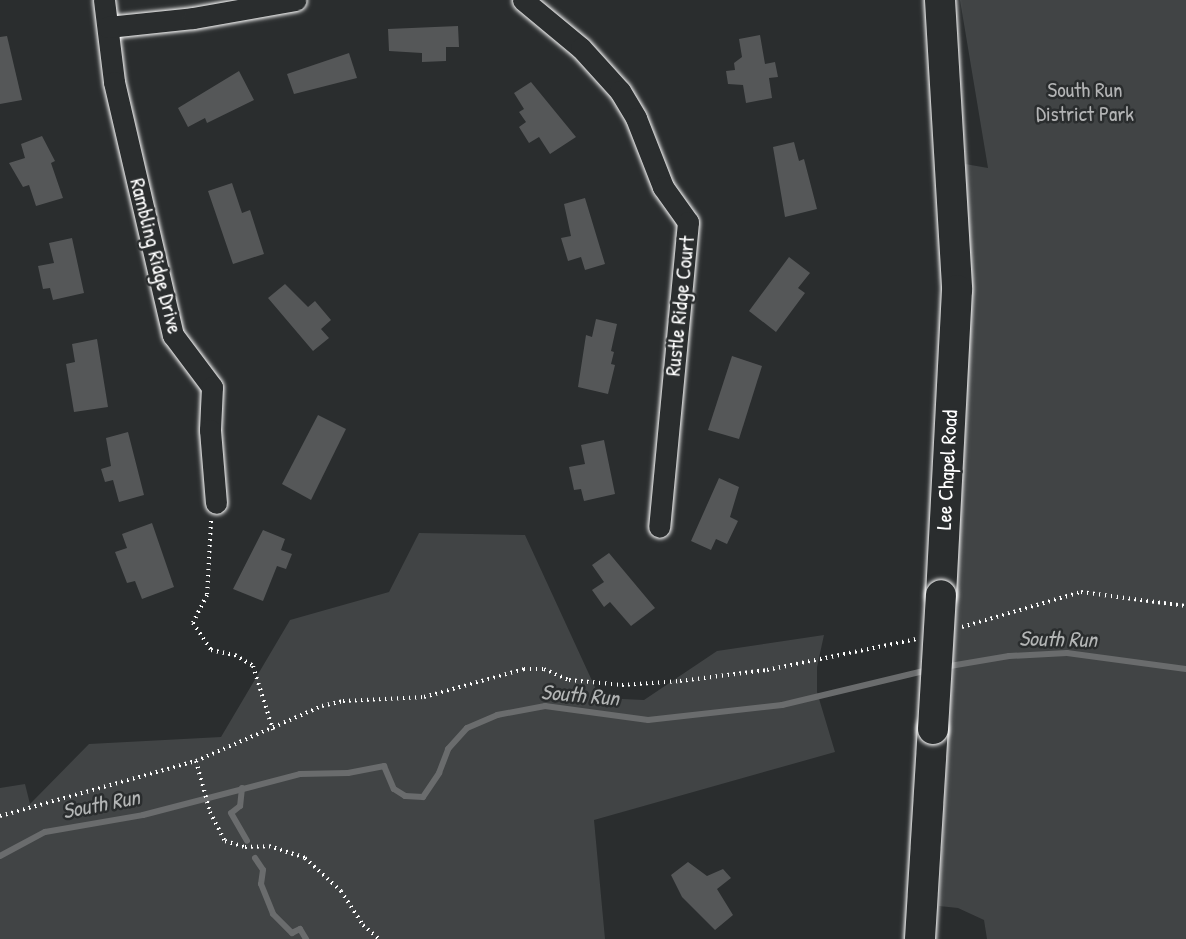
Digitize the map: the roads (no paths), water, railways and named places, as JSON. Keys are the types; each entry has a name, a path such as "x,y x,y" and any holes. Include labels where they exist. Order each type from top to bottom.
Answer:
{"main road":[{"name":"Lee Chapel Road","path":"920,939 957,290 940,0"}],"street":[{"name":"Rambling Ridge Drive","path":"104,0 114,82 173,335 212,387 210,430 216,503"},
{"path":"108,27 193,18 295,0"},
{"name":"Rustle Ridge Court","path":"522,0 581,48 620,91 636,118 663,187 688,222 658,527"}],"waterway":[{"name":"South Run","path":"944,667 1009,656 1067,653 1186,669"},
{"name":"South Run","path":"0,856 45,832 143,815 300,774 348,773 384,766 394,789 405,796 423,797 439,773 448,749 467,728 497,715 545,706 648,720 782,705 928,670"},
{"path":"242,788 240,806 231,813 247,841"},
{"path":"255,858 263,870 261,884 273,914 292,933 300,929 306,939"}],"park label":[{"name":"South Run District Park","path":"1085,102"}]}
